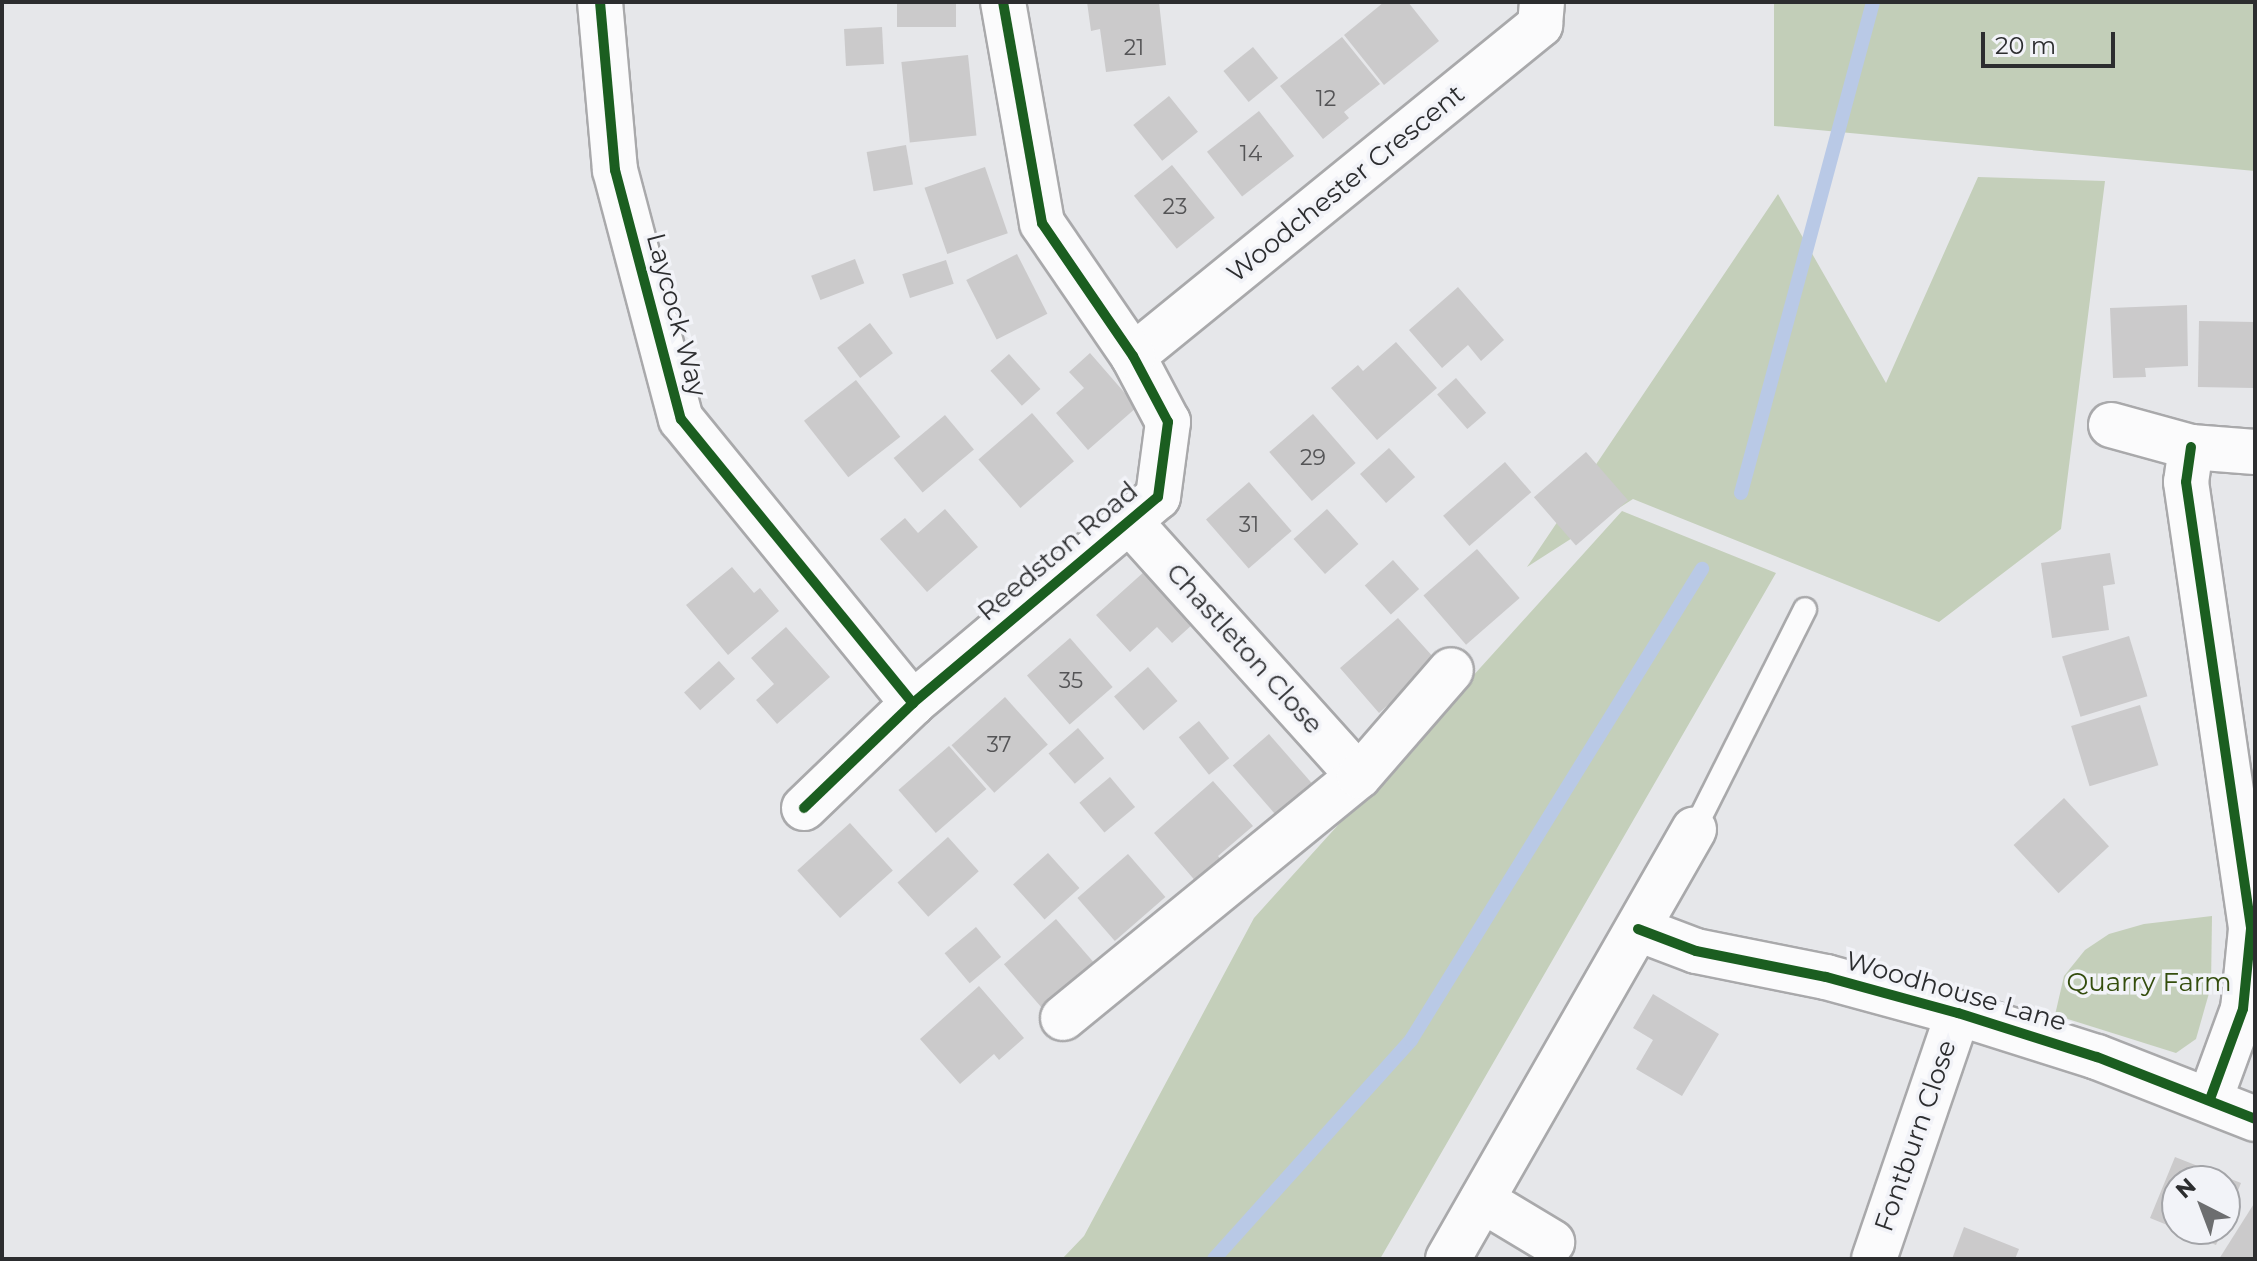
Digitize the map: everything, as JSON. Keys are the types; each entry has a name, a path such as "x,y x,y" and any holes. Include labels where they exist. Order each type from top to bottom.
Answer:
{"street":[{"name":"Laycock Way","path":"600,2 615,170 681,419 913,703"},
{"name":"Reedston Road","path":"804,808 913,703 1158,497 1168,422 1133,356 1042,223 1003,2"},
{"name":"Woodchester Crescent","path":"1133,356 1540,25 1542,2"},
{"path":"2111,425 2191,447 2255,452"},
{"path":"2191,447 2186,482 2250,865 2251,929 2243,1009 2210,1099"},
{"name":"Chastleton Close","path":"1129,521 1359,776"},
{"path":"1063,1018 1359,776 1451,670"},
{"path":"1448,1259 1694,830"},
{"name":"Woodhouse Lane","path":"1638,929 1696,951 1826,977 1958,1013 2210,1099 2255,1119"},
{"name":"Fontburn Close","path":"1874,1259 1958,1013"},
{"path":"1482,1200 1552,1242"}],"lane":[{"path":"1694,830 1805,609"}],"green space":[{"path":"1774,2 2255,2 2255,171 1774,126"},
{"path":"1978,177 2105,181 2061,529 1939,622 1633,499 1527,567 1778,194 1886,383"},
{"path":"1622,511 1776,573 1380,1259 1062,1259 1084,1236 1254,918"},
{"name":"Quarry Farm","path":"2212,916 2211,986 2196,1039 2176,1053 2055,1015 2064,976 2085,950 2109,934 2144,924"}],"building":[{"path":"897,2 956,2 956,27 897,27"},
{"path":"1087,2 1159,2 1166,65 1106,72 1100,29 1091,31"},
{"path":"1384,2 1408,2 1439,41 1384,85 1344,35"},
{"path":"882,27 884,64 846,66 844,29"},
{"path":"1342,37 1380,84 1344,112 1349,118 1323,139 1280,86"},
{"path":"1253,47 1278,78 1249,102 1223,71"},
{"path":"968,55 976,136 910,143 901,62"},
{"path":"1169,96 1198,132 1162,161 1133,125"},
{"path":"1259,111 1294,156 1242,197 1207,152"},
{"path":"906,145 913,184 874,191 867,152"},
{"path":"1172,165 1215,218 1177,249 1134,196"},
{"path":"985,167 1008,233 947,254 924,188"},
{"path":"1017,254 1047,314 997,340 966,280"},
{"path":"855,259 864,283 820,300 811,276"},
{"path":"946,260 954,284 910,298 902,274"},
{"path":"1458,287 1504,340 1481,361 1468,345 1442,368 1409,330"},
{"path":"2187,305 2188,366 2145,368 2146,377 2113,378 2110,308"},
{"path":"2199,321 2255,322 2254,388 2198,387"},
{"path":"870,323 893,353 860,378 837,348"},
{"path":"1396,342 1437,388 1377,440 1331,388 1358,365 1363,371"},
{"path":"1090,353 1137,407 1088,450 1056,413 1084,388 1069,372"},
{"path":"1009,354 1040,389 1022,406 990,371"},
{"path":"1456,378 1486,413 1467,429 1437,394"},
{"path":"856,380 900,437 848,477 804,421"},
{"path":"1032,413 1074,461 1020,508 978,460"},
{"path":"1313,414 1356,463 1312,501 1269,452"},
{"path":"945,415 974,449 923,493 894,458"},
{"path":"1389,448 1415,477 1386,503 1360,474"},
{"path":"1586,452 1628,500 1576,546 1534,497"},
{"path":"1505,462 1531,492 1469,546 1443,516"},
{"path":"1249,482 1292,531 1249,568 1206,519"},
{"path":"945,509 978,547 927,592 880,539 905,518 918,533"},
{"path":"1327,509 1358,544 1325,574 1294,539"},
{"path":"1477,549 1520,598 1466,645 1423,596"},
{"path":"2110,553 2115,584 2103,586 2109,630 2052,638 2041,563"},
{"path":"1393,560 1419,589 1391,614 1365,585"},
{"path":"732,567 754,593 760,588 779,611 728,655 686,605"},
{"path":"1145,571 1193,624 1172,643 1157,627 1130,652 1096,615"},
{"path":"1398,618 1444,669 1411,684 1379,713 1340,668"},
{"path":"786,627 830,677 777,724 756,700 774,684 751,658"},
{"path":"2129,636 2147,696 2080,717 2062,656"},
{"path":"1070,638 1113,687 1070,724 1027,675"},
{"path":"719,661 735,679 700,710 684,692"},
{"path":"1148,667 1178,701 1144,730 1114,697"},
{"path":"1005,697 1048,745 994,793 951,745"},
{"path":"2140,705 2158,765 2090,786 2071,726"},
{"path":"1199,721 1229,758 1209,775 1179,737"},
{"path":"1078,728 1104,758 1075,784 1049,754"},
{"path":"1269,734 1313,785 1277,816 1233,765"},
{"path":"949,746 986,789 936,833 898,790"},
{"path":"1110,777 1135,807 1104,833 1079,803"},
{"path":"1213,781 1253,826 1218,856 1223,862 1198,884 1154,833"},
{"path":"2064,798 2109,846 2059,893 2014,845"},
{"path":"850,823 893,871 840,918 797,871"},
{"path":"948,837 979,871 928,917 897,883"},
{"path":"1048,853 1079,888 1045,919 1013,884"},
{"path":"1128,854 1165,897 1115,941 1077,898"},
{"path":"1056,919 1094,963 1042,1008 1004,964"},
{"path":"976,927 1001,957 970,983 945,953"},
{"path":"979,986 1024,1038 999,1060 994,1054 960,1084 920,1039"},
{"path":"1653,994 1719,1034 1682,1096 1636,1069 1653,1040 1633,1028"},
{"path":"2175,1157 2195,1165 2172,1165"},
{"path":"2161,1191 2161,1222 2150,1218"},
{"path":"2255,1202 2255,1259 2219,1259 2228,1245 2241,1245 2241,1224"},
{"path":"1964,1227 2019,1249 2015,1259 1952,1259"}],"waterway":[{"path":"1741,493 1873,2"},
{"path":"1214,1259 1411,1040 1702,569"}],"cycle path":[{"path":"600,2 615,170 681,419 913,703"},
{"path":"804,808 913,703 1158,497 1168,422 1133,356 1042,223 1003,2"},
{"path":"2191,447 2186,482 2251,929 2243,1009 2210,1099"},
{"path":"1638,929 1696,951 1826,977 1958,1013 2097,1057 2255,1119"}]}
